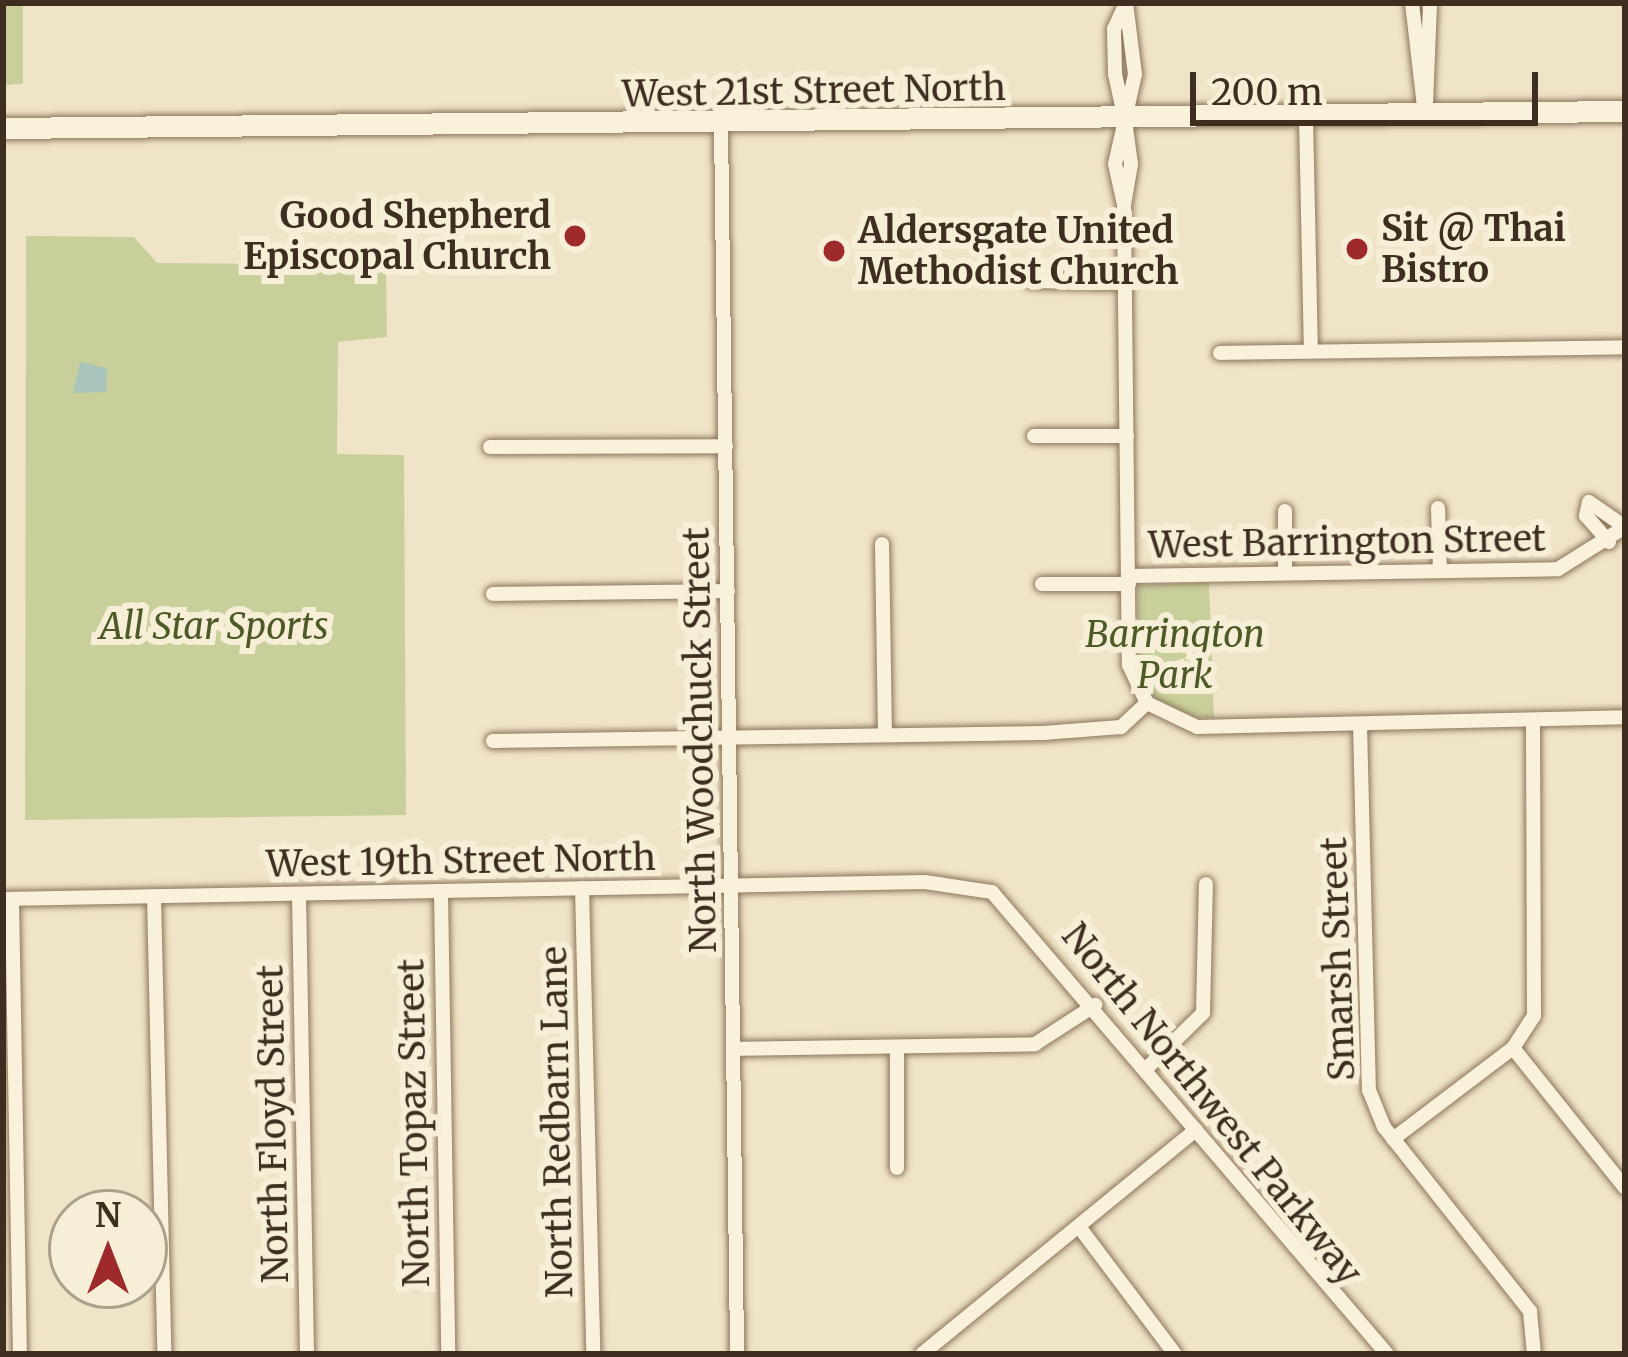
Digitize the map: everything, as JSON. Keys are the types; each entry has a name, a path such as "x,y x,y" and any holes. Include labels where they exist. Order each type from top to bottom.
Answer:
{"main road":[{"name":"West 21st Street North","path":"3,128 1125,120 1625,111"}],"street":[{"path":"1126,3 1135,74 1115,164 1124,205 1130,664 1147,703 1197,727 1625,717"},
{"path":"1412,3 1425,115"},
{"path":"1425,115 1430,3"},
{"path":"1306,117 1311,351"},
{"name":"North Woodchuck Street","path":"721,124 737,1354"},
{"path":"1031,281 1125,283"},
{"path":"1220,353 1625,347"},
{"path":"1034,436 1127,436"},
{"path":"490,447 726,446"},
{"path":"1609,542 1586,516 1589,502 1625,527"},
{"path":"1438,508 1440,571"},
{"path":"1285,511 1286,573"},
{"name":"West Barrington Street","path":"1042,584 1286,573 1558,569 1609,542 1625,527"},
{"path":"882,544 885,735"},
{"path":"493,594 728,591"},
{"path":"493,741 1121,728 1147,703"},
{"path":"1394,1139 1513,1048 1540,984 1533,722"},
{"name":"Smarsh Street","path":"1360,724 1370,1090 1394,1139 1530,1311 1534,1354"},
{"name":"West 19th Street North","path":"8,899 925,882 992,892"},
{"path":"1146,1069 1203,1013 1206,884"},
{"name":"North Redbarn Lane","path":"582,888 592,1354"},
{"name":"North Topaz Street","path":"441,891 448,1354"},
{"name":"North Northwest Parkway","path":"992,892 1095,1005 1346,1319 1387,1354"},
{"name":"North Floyd Street","path":"299,894 307,1354"},
{"path":"154,896 164,1354"},
{"path":"8,899 20,1354"},
{"path":"733,1049 1035,1045 1095,1005"},
{"path":"897,1047 897,1168"},
{"path":"1513,1048 1622,1180"},
{"path":"922,1354 1196,1130"},
{"path":"1080,1228 1175,1354"}],"green space":[{"path":"3,3 23,3 23,84 3,85"},
{"name":"All Star Sports","path":"26,236 134,237 157,263 386,265 387,337 338,342 337,454 404,455 406,815 25,820"},
{"name":"Barrington Park","path":"1209,583 1214,718 1193,717 1157,701 1139,672 1138,585"}],"water":[{"path":"80,362 107,368 106,392 73,393"}],"place":[{"name":"Good Shepherd Episcopal Church","path":"575,236"},
{"name":"Sit @ Thai Bistro","path":"1357,249"},
{"name":"Aldersgate United Methodist Church","path":"834,251"}]}
